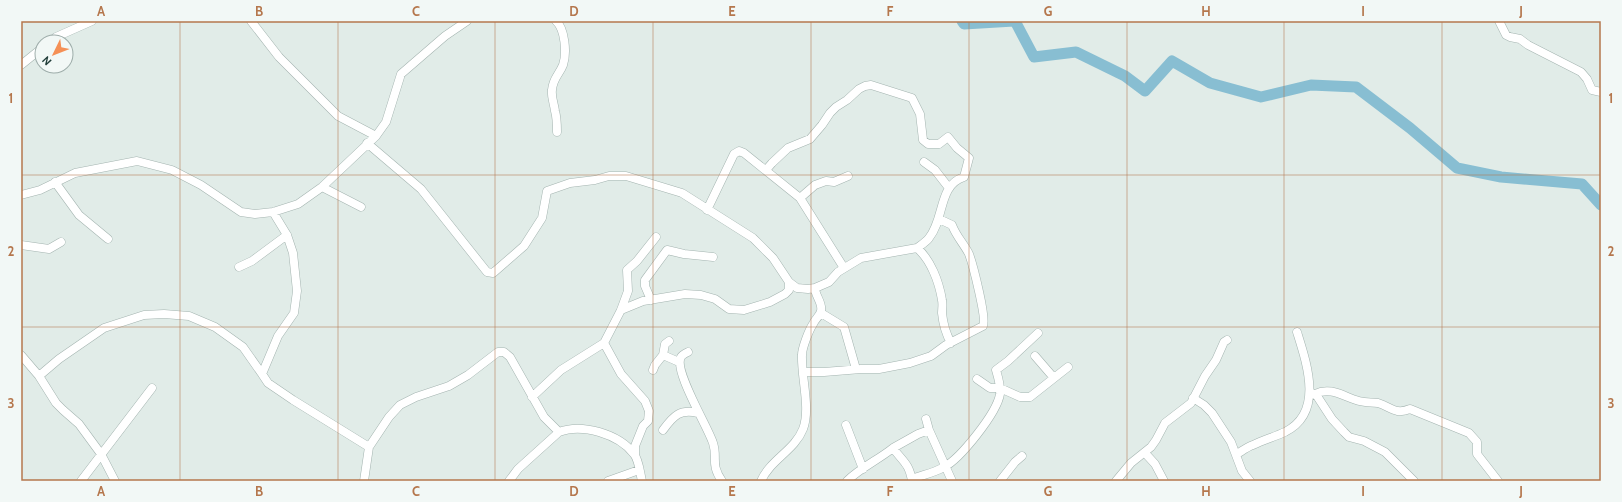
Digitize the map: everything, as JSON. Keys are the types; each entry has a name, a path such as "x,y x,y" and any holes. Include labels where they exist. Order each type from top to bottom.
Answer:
{"street":[{"path":"63,34 92,21"},
{"path":"251,21 279,57 338,116 376,136"},
{"path":"21,195 40,190 74,173 137,161 172,170 201,185 241,212 255,214 273,212 298,204 322,187 376,136 386,122 401,74 445,36 467,21"},
{"path":"556,21 561,27 564,44 563,64 558,74 553,79 552,92 556,112 557,132"},
{"path":"1499,21 1506,35 1522,40 1528,45 1580,72 1587,79 1592,90 1601,92"},
{"path":"21,65 34,54"},
{"path":"367,143 421,189 487,272 493,273 524,246 542,218 547,191 565,184 595,180 609,176 632,177 682,193 758,242 773,258 789,282 797,288 808,289 815,288 829,282 844,268 861,258 917,248 929,239 939,218 942,203 949,188 956,179 964,177 970,158 957,148 948,137 939,144 925,142 923,140 918,108 912,98 871,85 864,86 859,89 847,100 836,107 830,112 822,125 810,139 788,148 766,170"},
{"path":"707,210 734,154 739,151 744,153 800,198 844,268"},
{"path":"924,162 935,170 949,188"},
{"path":"800,198 815,185 826,181 834,182 848,176"},
{"path":"55,182 80,215 108,239"},
{"path":"322,187 361,207"},
{"path":"262,374 278,336 294,313 297,291 293,253 287,236 273,212"},
{"path":"802,372 883,369 910,363 931,356 940,348 983,326 985,321 981,299 969,255 952,225 939,218"},
{"path":"239,267 252,261 287,236"},
{"path":"532,397 561,370 604,342 628,291 628,267 637,261 656,237"},
{"path":"21,245 49,249 61,242"},
{"path":"917,248 926,257 938,284 942,301 944,326 951,343"},
{"path":"651,300 645,286 645,280 667,250 684,254 713,257"},
{"path":"620,310 630,305 685,294 701,295 715,299 728,309 744,310 770,302 786,294 789,290 789,282"},
{"path":"761,481 767,470 795,441 804,428 806,409 802,372 803,350 812,324 821,313 815,288"},
{"path":"821,313 844,327 846,330 856,369"},
{"path":"39,376 59,359 104,328 144,316 164,314 189,316 215,327 243,347 268,383 369,447"},
{"path":"1297,332 1305,355 1312,393 1332,419 1349,437 1364,441 1385,452 1414,481"},
{"path":"893,448 899,457 903,458 908,466 912,480 945,467 962,451 989,419 997,404 1000,395 1000,388 996,370 1038,334"},
{"path":"1116,481 1131,463 1145,453 1156,440 1165,423 1191,403 1216,360 1224,342 1227,340"},
{"path":"653,370 663,355 665,344 669,341"},
{"path":"604,342 621,374 645,401 649,411 648,421 643,426 635,446 635,454 642,481"},
{"path":"364,481 369,447 389,417 400,406 416,397 449,386 498,352 504,352 510,357 544,417 559,432"},
{"path":"688,352 681,357 679,362 682,375 698,413 714,445 716,472 722,481"},
{"path":"21,355 39,376 56,403 79,424 101,454 115,481"},
{"path":"663,355 679,362"},
{"path":"1035,356 1054,378"},
{"path":"977,379 990,388 1000,388 1025,398 1030,397 1068,367"},
{"path":"81,481 152,388"},
{"path":"1312,393 1332,391 1358,401 1380,404 1389,409 1401,411 1410,409 1469,433 1477,442 1477,454 1498,481"},
{"path":"1237,454 1251,445 1294,427 1304,414 1312,393"},
{"path":"1193,398 1204,405 1212,413 1231,442 1237,454 1242,471 1250,481"},
{"path":"663,430 680,412 688,411 698,413"},
{"path":"926,419 929,430 952,481"},
{"path":"846,425 863,469"},
{"path":"509,481 518,469 559,432 568,429 603,433 613,437 635,454"},
{"path":"847,481 893,448 918,434 929,430"},
{"path":"1145,453 1155,464 1164,481"},
{"path":"1000,481 1015,462 1022,456"},
{"path":"608,481 639,470"}],"waterway":[{"path":"962,21 964,24 1014,21"},
{"path":"1015,21 1034,57 1076,52 1125,76 1145,91 1172,61 1210,83 1261,97 1311,85 1356,87 1410,128 1457,168 1501,177 1582,184 1601,205"}]}
